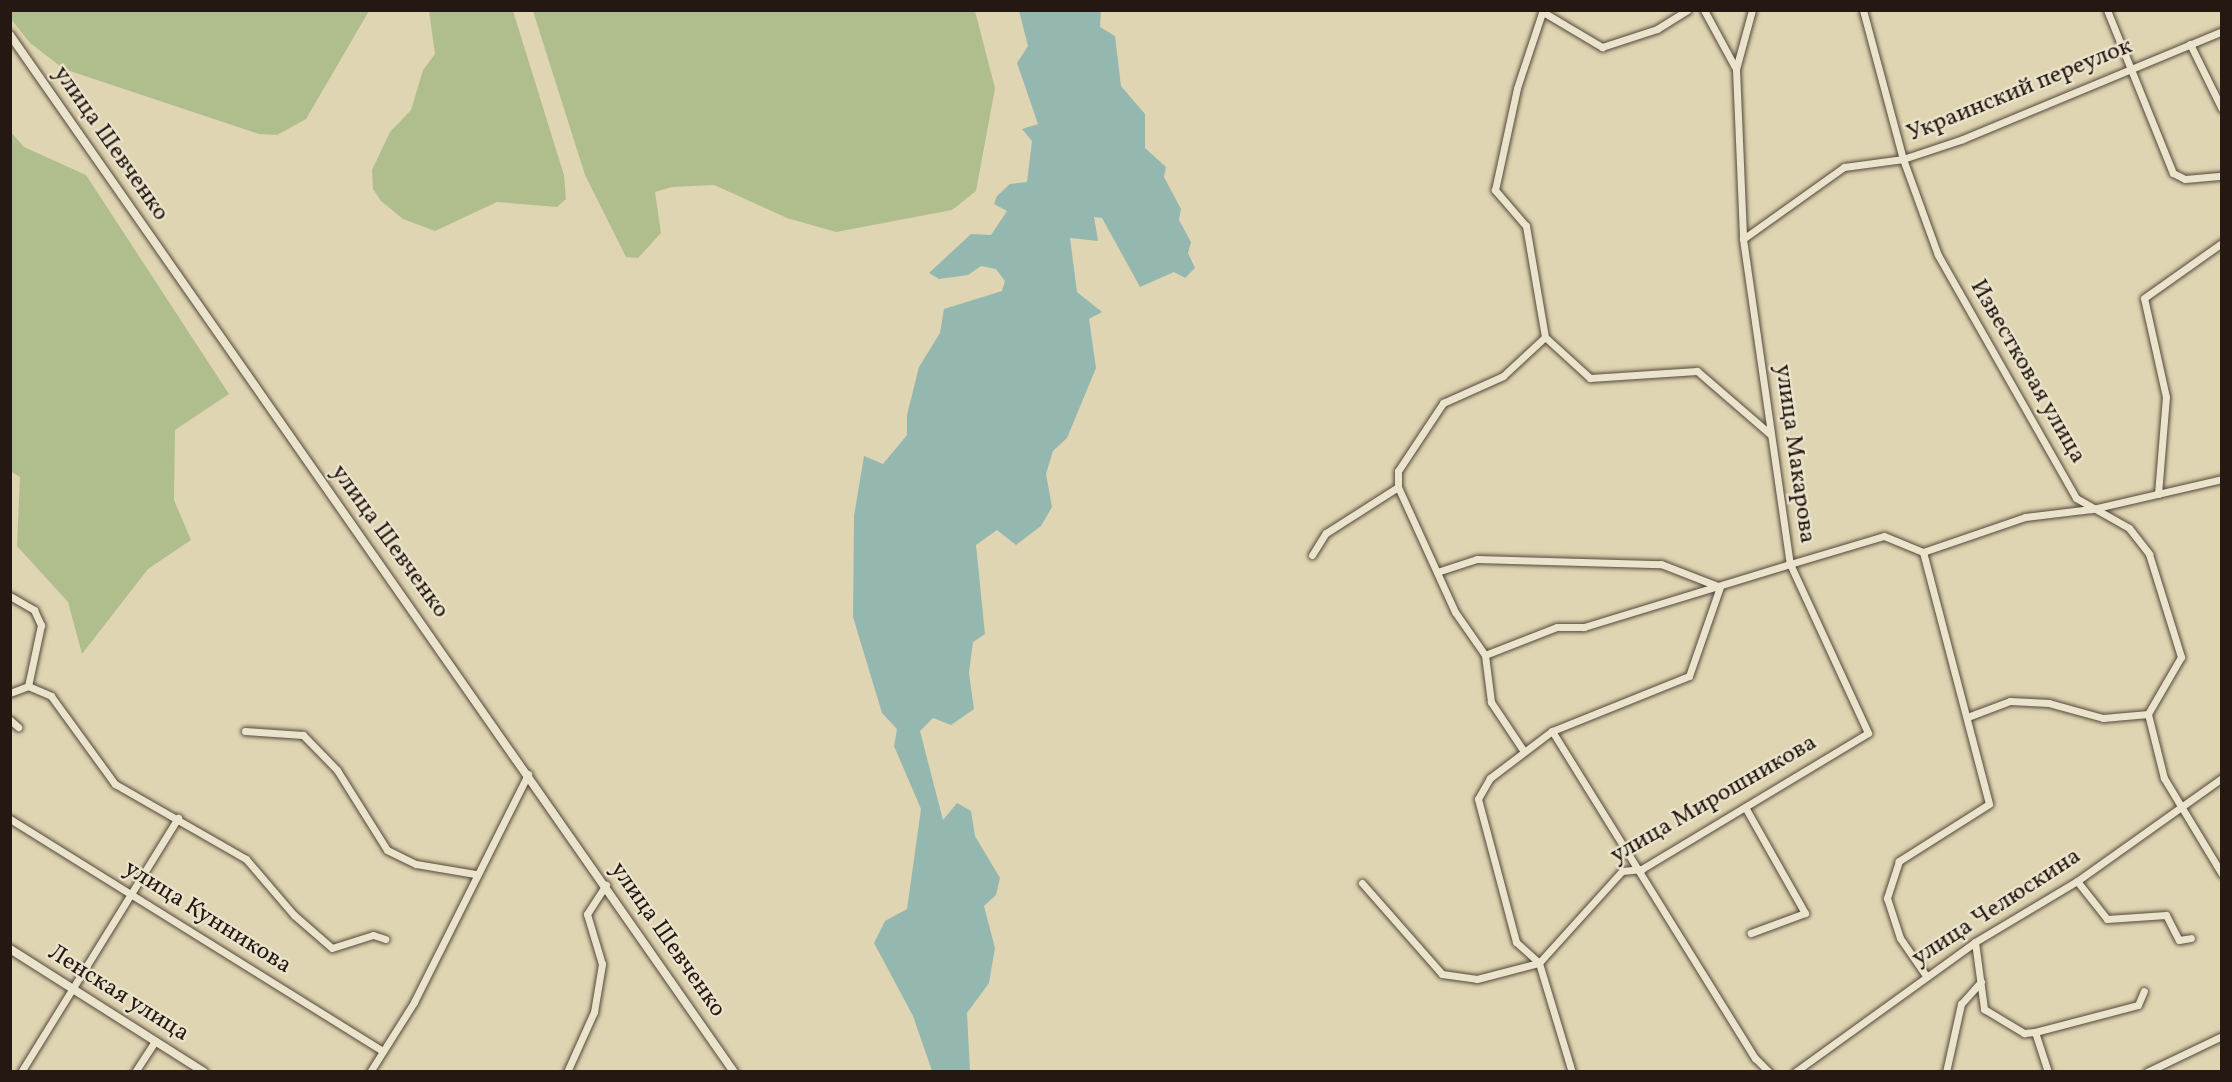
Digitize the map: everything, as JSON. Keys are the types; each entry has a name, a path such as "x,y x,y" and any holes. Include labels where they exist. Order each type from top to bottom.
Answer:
{"street":[{"path":"1687,10 1657,29 1602,47 1543,11 1517,88 1495,190 1526,226 1545,338 1590,378 1697,371 1770,434"},
{"name":"улица Макарова","path":"1704,10 1736,69 1743,239 1790,564 1884,536 1923,552"},
{"path":"1736,69 1752,10"},
{"name":"Известковая улица","path":"1863,10 1903,159 1938,255 2076,498 2128,528 2149,554 2181,657 2148,714"},
{"path":"2107,10 2173,173 2185,179 2222,176"},
{"name":"Украинский переулок","path":"1743,239 1844,167 1903,159 2222,31"},
{"name":"улица Шевченко","path":"10,35 734,1071"},
{"path":"2190,44 2222,109"},
{"path":"2158,494 2166,397 2144,298 2222,243"},
{"path":"1523,750 1491,702 1485,655 1455,612 1398,487 1398,471 1443,403 1503,376 1545,338"},
{"path":"1927,977 1900,938 1887,898 1899,861 1989,804 1970,716 1923,552 2025,517 2092,509 2222,479"},
{"path":"1312,555 1326,533 1398,487"},
{"path":"1437,572 1477,560 1661,564 1720,587"},
{"path":"1485,655 1557,627 1584,627 1790,564"},
{"name":"улица Мирошникова","path":"1539,963 1622,871 1642,869 1868,733 1790,564"},
{"path":"1572,1071 1539,963 1516,942 1478,800 1490,778 1523,750 1552,731 1689,676 1720,587"},
{"path":"10,596 34,610 41,625 28,686"},
{"path":"10,693 28,686 51,696 115,784 246,858 294,915 332,948 373,935 385,939"},
{"path":"1970,716 2010,701 2049,703 2103,718 2148,714 2164,778 2222,874"},
{"path":"10,720 18,727"},
{"path":"245,731 303,735 337,770 387,850 416,864 475,874"},
{"path":"1552,731 1642,869 1755,1058 1769,1071"},
{"path":"370,1071 414,1002 475,874 528,774"},
{"name":"улица Челюскина","path":"1795,1071 1975,942 2077,881 2179,805 2222,778"},
{"path":"1745,807 1805,913 1751,933"},
{"name":"улица Кунникова","path":"10,819 383,1051"},
{"path":"21,1071 178,819"},
{"path":"2077,881 2107,919 2166,915 2179,940 2191,938"},
{"path":"1362,883 1442,974 1477,979 1539,963"},
{"path":"567,1071 594,1012 602,964 587,914 606,885"},
{"path":"1975,942 1984,1009 2024,1033 2138,1005 2144,991"},
{"name":"Ленская улица","path":"10,949 204,1071"},
{"path":"1946,1071 1961,1004 1981,982"},
{"path":"2035,1032 2048,1071"},
{"path":"2147,1071 2222,1036"},
{"path":"135,1071 155,1041"}],"green space":[{"path":"10,11 369,11 306,119 277,135 259,134 64,69 30,43 11,19"},
{"path":"429,11 513,11 564,175 566,199 557,207 497,202 435,231 403,219 381,201 373,189 372,170 390,132 411,110 423,70 435,54"},
{"path":"533,11 975,11 995,88 976,191 952,210 836,232 787,218 714,185 672,187 655,192 661,233 638,258 626,257 585,175"},
{"path":"10,131 24,147 86,175 229,394 175,430 174,500 191,540 148,569 82,654 68,602 17,546 20,477 10,471"}],"water":[{"path":"1019,11 1101,11 1100,27 1115,36 1121,86 1145,114 1145,148 1166,167 1164,177 1181,209 1179,220 1191,242 1188,253 1195,268 1185,278 1174,272 1140,287 1102,218 1094,217 1098,241 1070,238 1077,292 1102,312 1089,319 1096,368 1067,438 1053,451 1046,474 1052,507 1041,526 1016,545 997,530 976,545 985,634 973,642 969,673 974,709 951,725 933,718 920,731 943,820 957,803 971,811 975,836 1000,878 996,895 984,906 995,948 989,983 967,1013 970,1071 932,1071 913,1016 874,943 885,921 907,909 921,809 894,746 897,729 882,713 853,617 854,516 864,456 883,464 907,435 907,415 919,367 940,333 944,309 1002,291 1005,281 996,269 981,266 968,275 939,279 929,273 971,234 991,235 1007,211 994,204 997,196 1010,184 1027,182 1032,141 1022,129 1038,124 1017,63 1028,46"}]}
